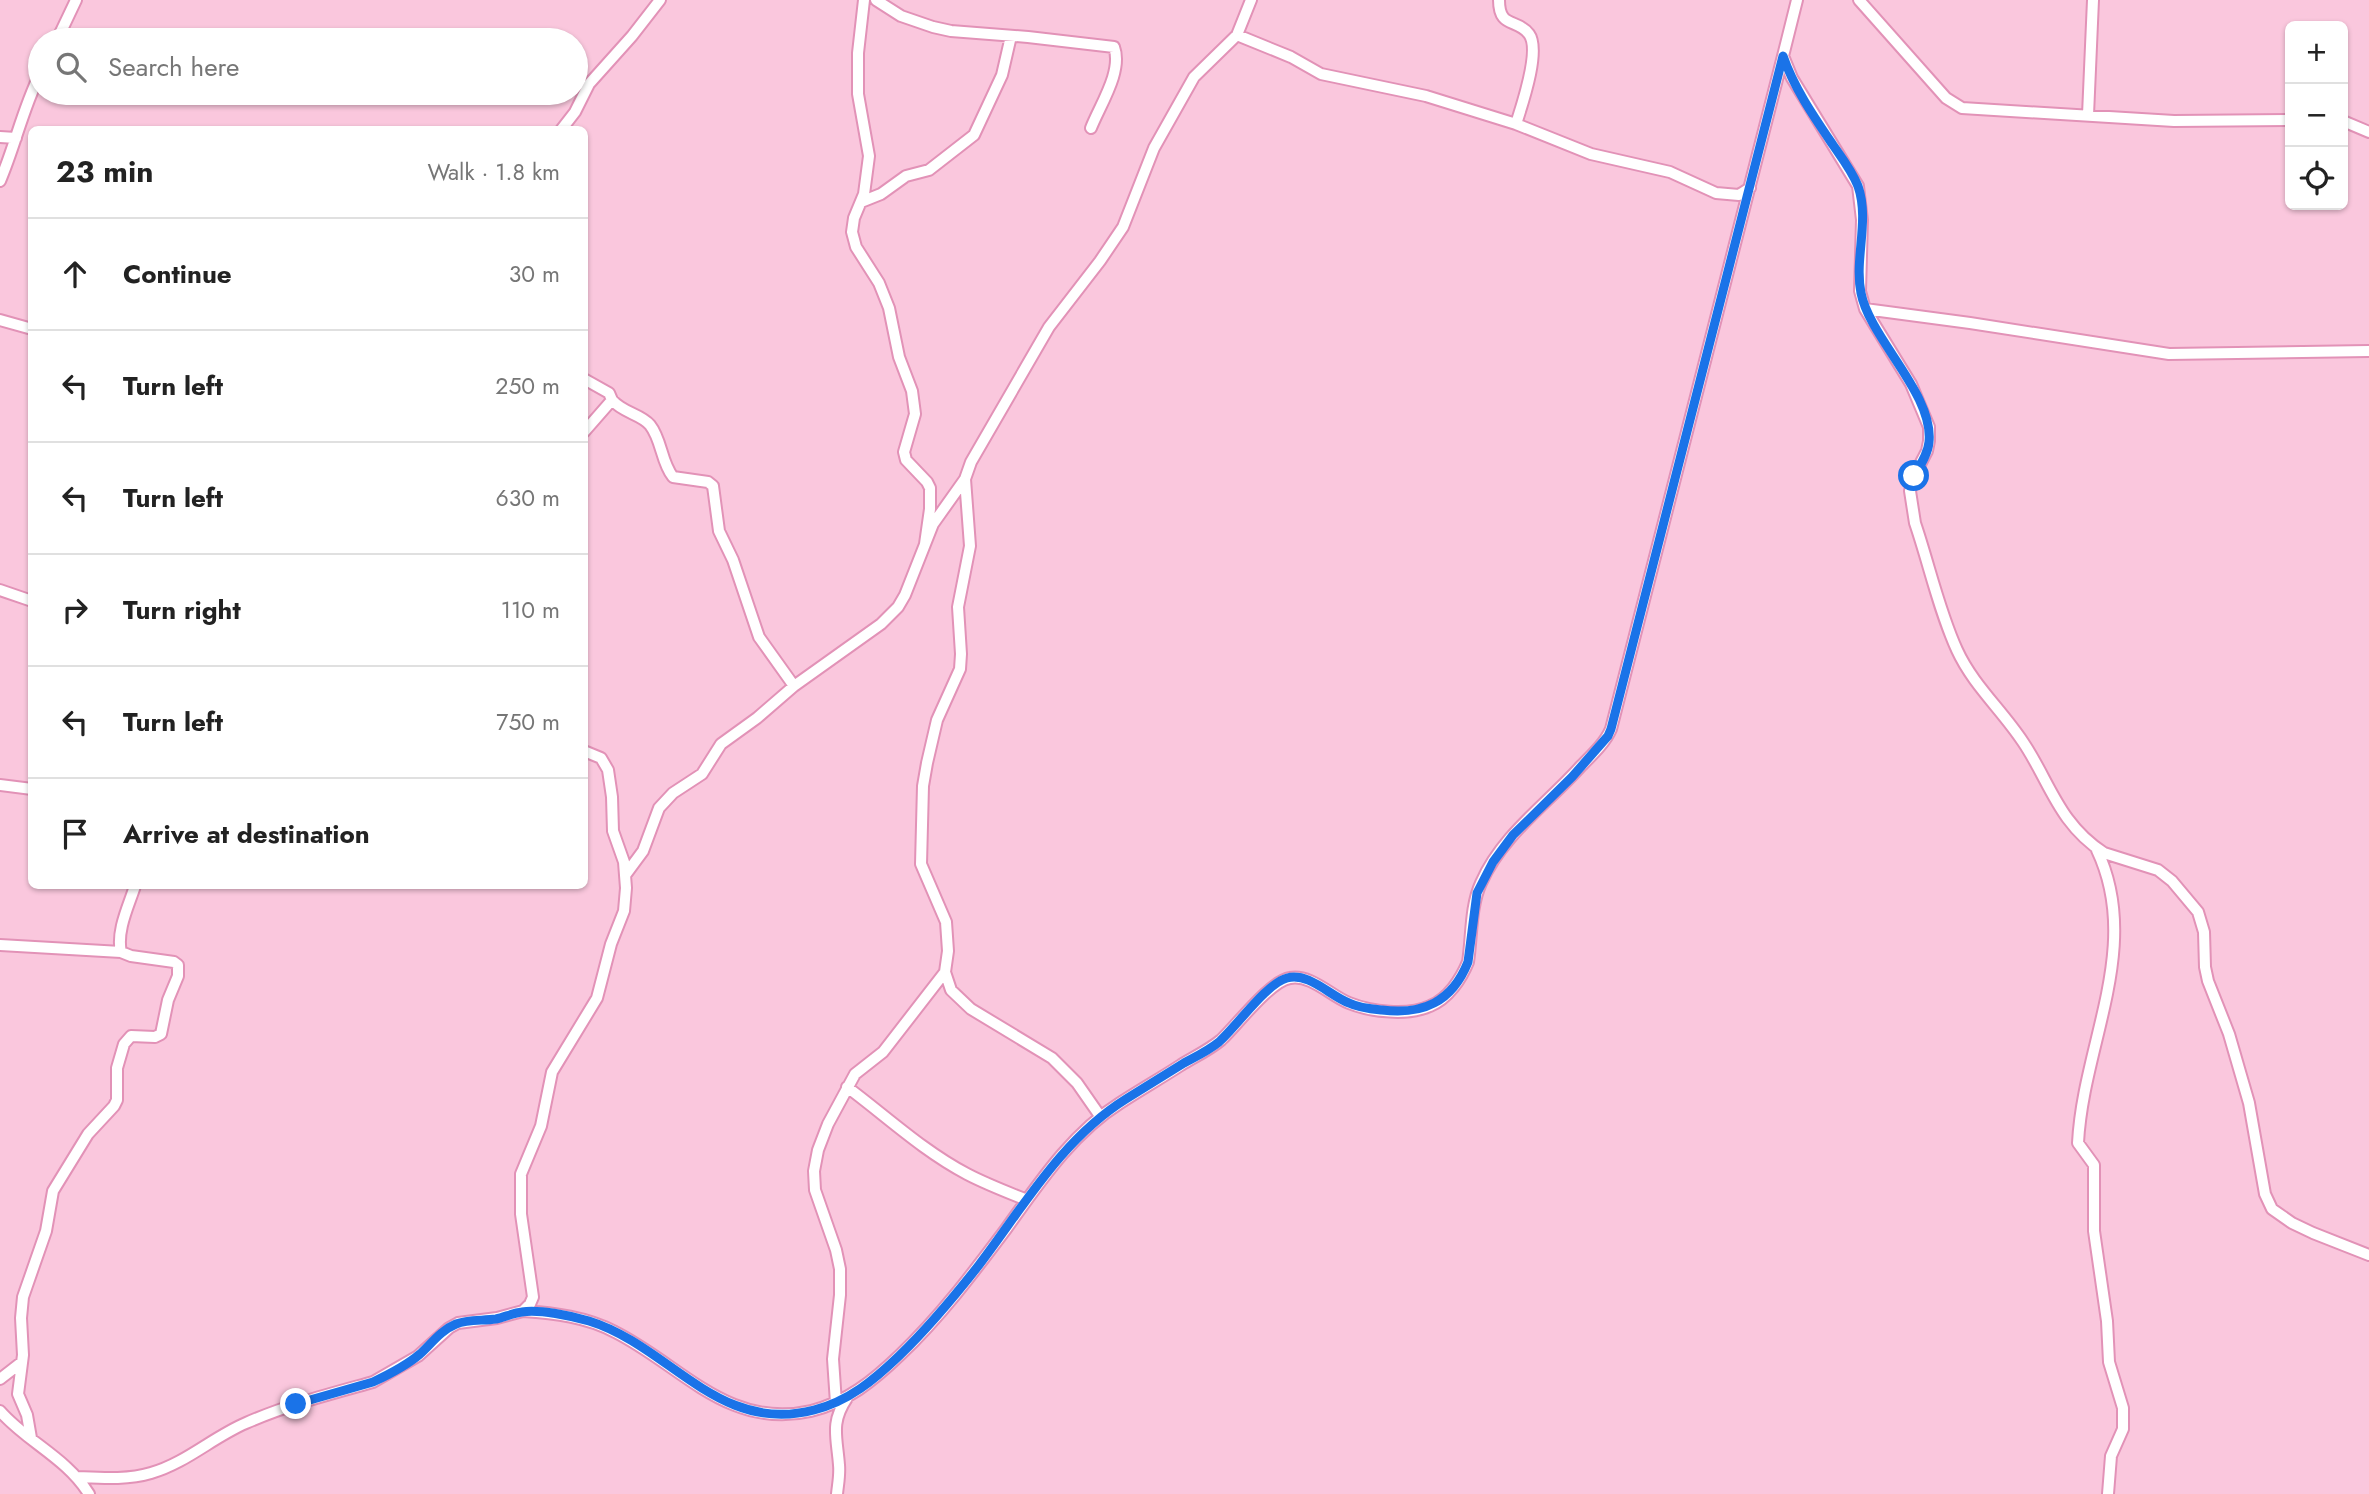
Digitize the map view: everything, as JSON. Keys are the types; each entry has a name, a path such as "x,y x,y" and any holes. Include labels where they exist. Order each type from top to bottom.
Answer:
{"street":[{"path":"63,28 76,0"},
{"path":"588,87 660,0"},
{"path":"864,0 858,53 858,94 869,156 862,202 853,218 852,232 856,247 885,296 899,357 912,391 915,414 904,452 906,460 930,488 925,544"},
{"path":"876,0 901,16 933,27 977,34 1114,47 1114,76 1091,128"},
{"path":"626,874 643,851 654,817 665,801 702,774 721,744 794,686 881,624 898,607 933,524 965,480 989,428 1049,327 1123,227 1154,148 1194,77 1237,35 1251,0"},
{"path":"1499,0 1501,16 1526,31 1533,43 1526,90 1516,124"},
{"path":"77,1477 107,1479 153,1473 246,1423 296,1404 373,1382 418,1356 441,1334 458,1323 497,1318 523,1311 568,1316 602,1326 645,1350 706,1392 750,1411 783,1415 841,1401 892,1362 928,1328 1075,1140 1100,1116 1218,1043 1269,990 1287,978 1296,977 1311,982 1348,1003 1389,1011 1414,1011 1432,1006 1457,983 1468,962 1477,893 1493,862 1513,835 1572,777 1611,729 1797,0"},
{"path":"1859,0 1946,98 1962,108 2174,121 2285,120"},
{"path":"2088,115 2093,0"},
{"path":"1237,35 1292,57 1321,74 1426,96 1516,124 1591,153 1670,172 1716,193 1739,195 1750,188"},
{"path":"862,202 881,194 906,176 929,170 974,135 999,84 1011,36"},
{"path":"1783,56 1792,78 1858,186 1862,220 1860,291 1865,310 1911,384 1928,427 1927,452 1914,476 1910,504 1958,651 1978,685 2023,741 2059,810 2096,848 2112,857 2158,870 2172,881 2198,912 2204,932 2208,981 2229,1034 2249,1103 2265,1194 2272,1209 2292,1223 2369,1255"},
{"path":"0,181 28,102"},
{"path":"564,126 579,105"},
{"path":"2348,123 2369,132"},
{"path":"0,137 28,134"},
{"path":"1865,310 1936,318 2169,354 2369,351"},
{"path":"0,320 28,327"},
{"path":"588,381 609,393 624,412 648,422 674,477 708,482 713,486 719,531 733,560 759,637 794,686"},
{"path":"588,427 612,400"},
{"path":"837,1494 839,1469 836,1420 841,1401 833,1368 840,1269 815,1190 814,1171 817,1150 847,1087 862,1067 883,1052 945,972 948,951 946,922 921,864 920,848 923,786 932,739 944,701 960,669 958,607 970,546 965,480"},
{"path":"0,590 28,600"},
{"path":"523,1311 530,1304 534,1290 521,1214 521,1174 541,1126 552,1072 597,998 611,944 624,911 626,874 613,831 612,797 607,770 601,758 588,753"},
{"path":"0,785 28,788"},
{"path":"2096,848 2109,884 2114,913 2114,953 2077,1143 2094,1166 2094,1231 2107,1321 2109,1362 2123,1408 2123,1429 2111,1456 2108,1494"},
{"path":"121,952 120,942 134,889"},
{"path":"0,945 121,952 178,965 178,976 167,1000 161,1034 155,1037 133,1035 125,1040 117,1068 117,1100 88,1134 53,1191 46,1231 23,1297 19,1400 27,1415 31,1438"},
{"path":"945,972 956,996 986,1019 1052,1058 1077,1083 1100,1116"},
{"path":"847,1087 918,1142 966,1174 1027,1200"},
{"path":"0,1379 22,1362"},
{"path":"0,1411 77,1477 89,1494 107,1479"}],"route":[{"path":"296,1404 385,1377 418,1356 441,1334 458,1323 497,1318 523,1311 568,1316 602,1326 664,1362 706,1392 750,1411 783,1415 836,1403 860,1390 928,1328 1052,1167 1100,1116 1218,1043 1279,982 1296,977 1311,982 1348,1003 1389,1011 1414,1011 1432,1006 1449,992 1468,962 1477,893 1493,862 1513,835 1593,754 1611,729 1628,671 1783,56 1792,78 1858,186 1862,220 1860,291 1865,310 1911,384 1928,427 1927,452 1914,476"}]}
